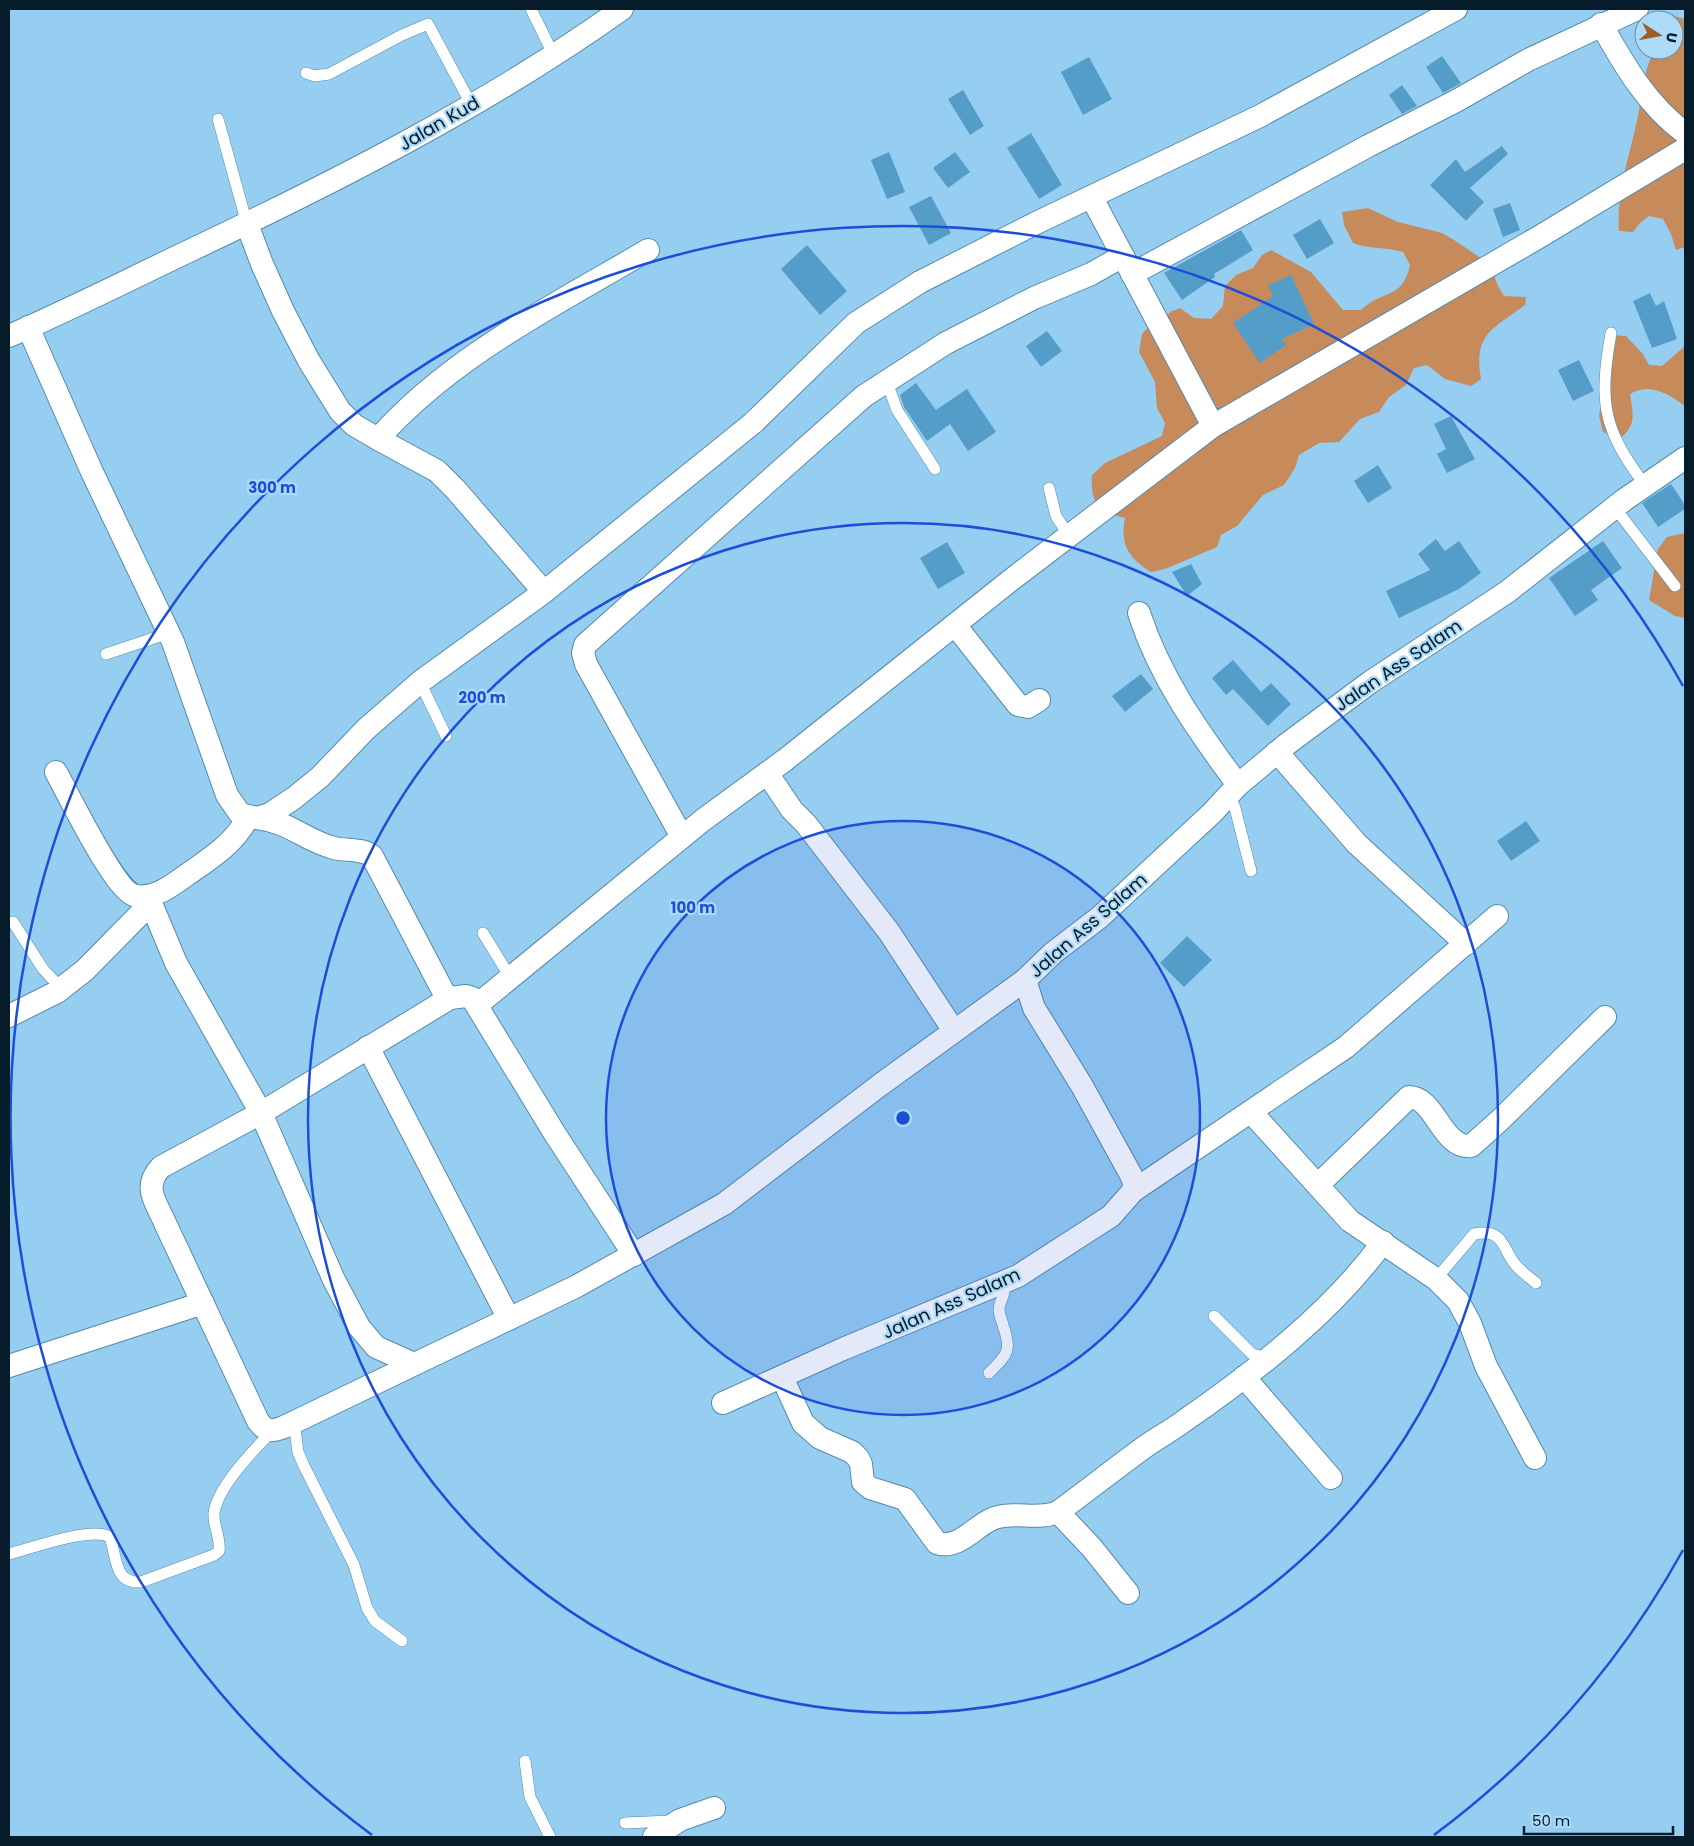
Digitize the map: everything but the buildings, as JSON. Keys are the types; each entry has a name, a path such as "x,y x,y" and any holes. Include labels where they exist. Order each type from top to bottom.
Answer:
{"street":[{"name":"Jalan Kud","path":"18,332 247,224 408,142 554,56 622,9"},
{"path":"9,1016 62,989 114,943 149,900 172,886 224,848 252,817 270,814 320,777 366,729 420,682 544,592 753,423 856,322 920,282 1034,224 1092,198 1260,116 1456,9"},
{"path":"682,837 586,664 583,653 585,645 864,396 946,343 1034,298 1091,274 1127,265 1456,102 1528,60 1601,24 1637,9"},
{"path":"1601,24 1637,85 1669,121 1685,133"},
{"path":"477,1005 682,837 767,773 1069,536 1214,426 1530,242 1685,149"},
{"path":"1092,198 1214,426"},
{"path":"247,224 262,264 283,310 322,383 340,411 354,425 437,471 456,490 544,592"},
{"path":"378,439 435,385 475,356 558,303 648,250"},
{"path":"18,332 92,472 169,633 188,678 227,795 240,814 275,820 333,848 367,852 372,856 444,993 450,998"},
{"name":"Jalan Ass Salam","path":"723,1403 843,1349 1003,1283 1023,1273 1112,1216 1133,1192 1134,1182 1082,1086 1034,1008 1025,980 1053,953 1100,917 1233,790 1277,752 1369,683 1506,592 1614,508 1685,458"},
{"path":"1139,613 1154,654 1174,693 1233,790"},
{"path":"955,625 1018,705 1028,707 1039,700"},
{"path":"1277,752 1361,848 1466,944"},
{"path":"56,772 105,862 122,887 134,896 149,900"},
{"path":"767,773 797,816 806,824 889,932 954,1031"},
{"path":"149,900 176,962 261,1112 334,1280 359,1327 376,1347 414,1364"},
{"path":"1133,1192 1346,1047 1497,916"},
{"path":"634,1255 555,1134 477,1005 472,998 466,996 450,998 261,1112 161,1167 151,1180 151,1190 258,1421 264,1429 272,1431 509,1319 634,1255 724,1204 1025,980"},
{"path":"1319,1184 1409,1097 1417,1099 1424,1105 1455,1142 1471,1146 1500,1121 1605,1016"},
{"path":"368,1048 509,1319"},
{"path":"1251,1112 1350,1220 1436,1279 1458,1301 1465,1312 1486,1366 1535,1458"},
{"path":"782,1377 803,1423 820,1438 852,1452 861,1464 863,1482 870,1488 905,1499 937,1543 945,1546 954,1544 994,1518 1042,1516 1058,1512 1268,1358 1329,1304 1384,1242"},
{"path":"9,1366 203,1303"},
{"path":"1244,1377 1331,1478"},
{"path":"1058,1512 1092,1548 1128,1593"},
{"path":"654,1837 680,1820 714,1808"}],"lane":[{"path":"531,9 554,56"},
{"path":"306,73 315,76 329,74 402,35 428,24 472,104"},
{"path":"218,118 247,224"},
{"path":"1611,333 1604,386 1605,409 1617,442 1629,464 1645,485"},
{"path":"886,380 901,416 935,469"},
{"path":"1049,488 1056,516 1069,536"},
{"path":"1614,508 1676,586"},
{"path":"106,654 169,633"},
{"path":"420,682 446,736"},
{"path":"1233,790 1235,808 1251,871"},
{"path":"13,922 43,969 62,989"},
{"path":"484,933 510,977"},
{"path":"1436,1279 1474,1234 1482,1232 1491,1234 1504,1243 1514,1264 1536,1283"},
{"path":"989,1373 1008,1352 1010,1343 999,1314 999,1308 1005,1295 1003,1283"},
{"path":"1214,1316 1252,1354 1268,1358"},
{"path":"294,1422 298,1452 354,1565 367,1608 375,1621 402,1640"},
{"path":"9,1554 87,1534 103,1533 110,1537 123,1579 130,1583 141,1582 214,1555 219,1551 220,1546 214,1514 220,1495 252,1453 272,1431"},
{"path":"525,1761 530,1797 550,1837"},
{"path":"625,1823 680,1820"}],"shaded area":[{"path":"1685,19 1685,247 1676,250 1671,234 1663,219 1649,216 1633,232 1619,231 1622,185 1650,60 1684,60"},
{"path":"1368,208 1398,222 1442,233 1491,265 1497,284 1504,296 1526,297 1525,305 1495,327 1483,342 1479,364 1481,379 1471,386 1445,379 1427,365 1414,368 1406,385 1389,397 1379,412 1360,419 1339,442 1319,443 1299,455 1295,468 1284,485 1263,495 1237,526 1221,535 1217,547 1165,569 1151,572 1131,556 1128,550 1124,535 1125,518 1108,513 1102,509 1094,499 1092,484 1092,475 1105,463 1162,436 1165,423 1157,408 1155,382 1139,352 1142,334 1151,324 1165,319 1170,312 1180,308 1194,318 1211,319 1223,306 1225,286 1236,275 1253,268 1262,255 1271,250 1311,272 1343,310 1361,310 1369,303 1397,289 1407,276 1410,265 1403,252 1353,243 1344,225 1342,212"},
{"path":"1611,335 1626,336 1643,354 1649,365 1662,366 1685,346 1685,406 1672,397 1652,389 1645,389 1630,394 1633,413 1631,424 1629,429 1620,438 1603,432 1599,416"},
{"path":"1685,533 1685,618 1675,616 1649,600 1658,549 1667,537"}]}
